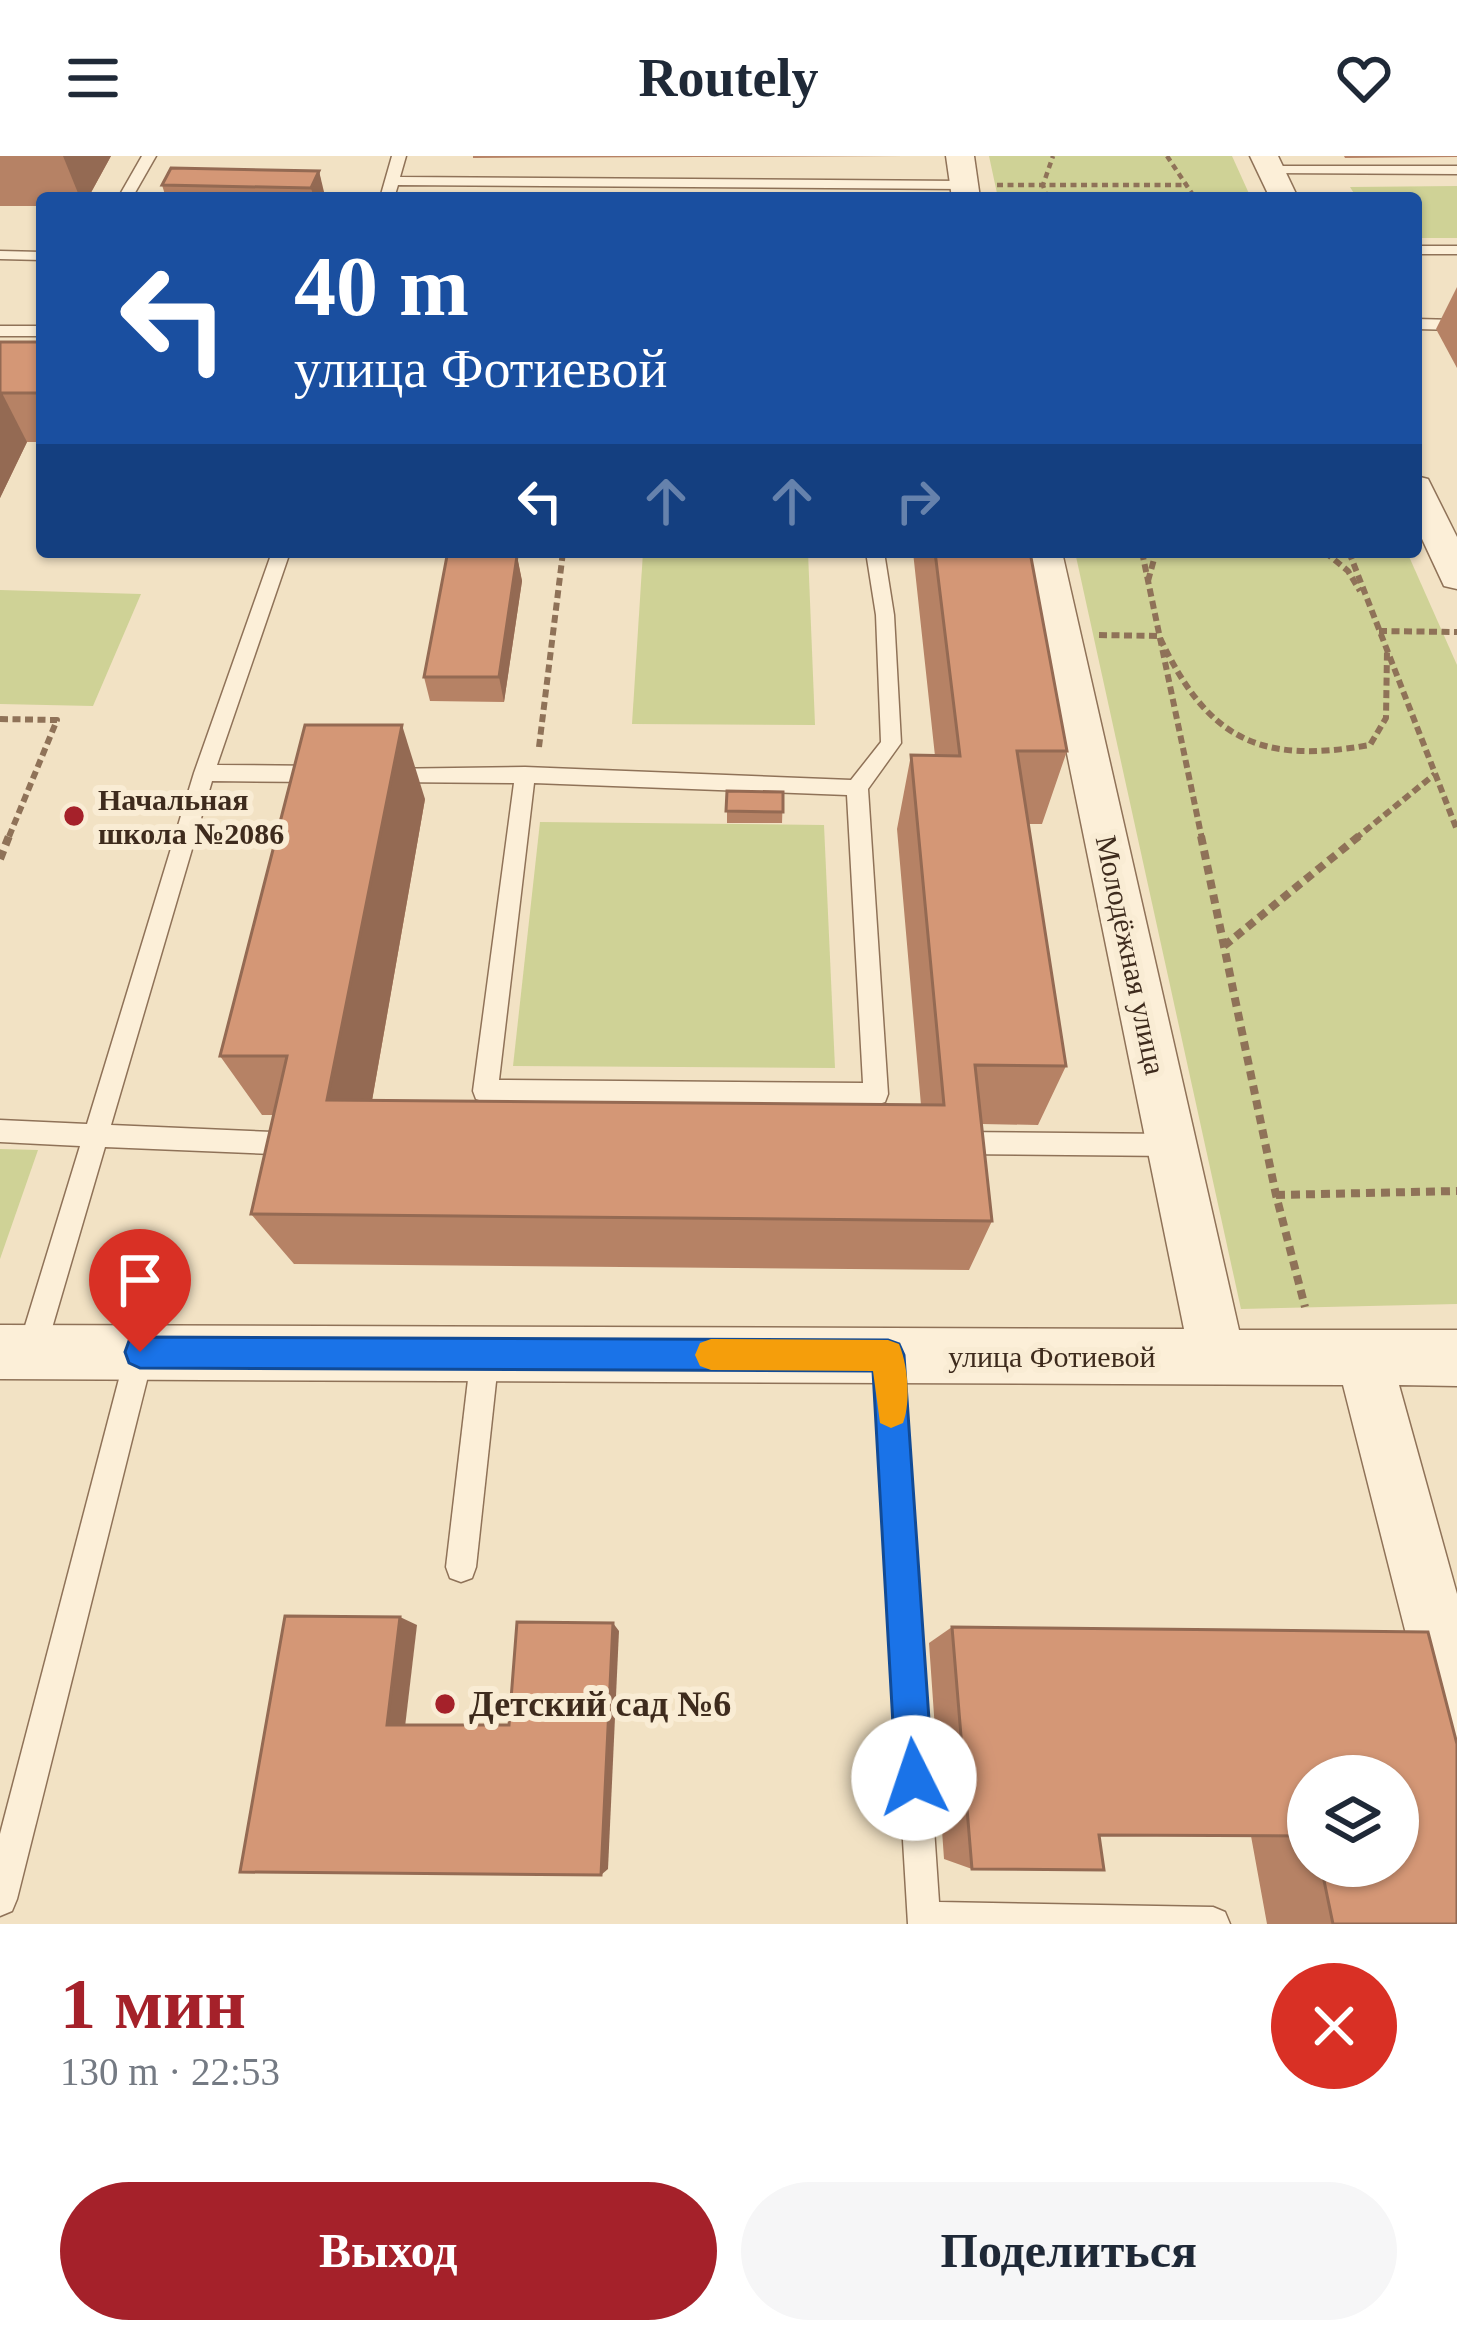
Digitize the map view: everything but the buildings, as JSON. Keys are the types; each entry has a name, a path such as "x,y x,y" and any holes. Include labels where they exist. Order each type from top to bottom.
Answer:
{"street":[{"path":"1268,163 1281,192"},
{"path":"1422,500 1457,577"},
{"name":"Молодёжная улица","path":"1045,558 1218,1358"},
{"name":"улица Фотиевой","path":"16,1352 1457,1358"},
{"path":"1341,1358 1457,1709"}],"lane":[{"path":"128,192 149,156"},
{"path":"389,192 399,156"},
{"path":"1268,163 1457,170"},
{"path":"392,181 963,180"},
{"path":"1422,250 1457,250"},
{"path":"0,255 36,256"},
{"path":"1422,324 1457,325"},
{"path":"0,331 36,331"},
{"path":"16,1352 96,1136 204,773 279,558"},
{"path":"876,558 885,615 891,743 857,788 878,1126"},
{"path":"204,773 857,788"},
{"path":"530,777 484,1100 876,1094"},
{"path":"0,1132 318,1145"},
{"path":"956,1143 1172,1144"},
{"path":"0,1899 140,1352"},
{"path":"461,1567 485,1354"},
{"path":"888,1355 923,1919 1213,1924"}],"path":[{"path":"1045,192 1052,156"},
{"path":"1167,156 1192,192"},
{"path":"1043,185 1188,185"},
{"path":"530,777 561,558"},
{"path":"1143,558 1276,1195 1341,1358"},
{"path":"1148,582 1154,558"},
{"path":"1332,558 1348,572 1371,609"},
{"path":"1351,558 1457,830"},
{"path":"1379,631 1457,632"},
{"path":"1061,634 1159,636"},
{"path":"1159,636 1186,689 1214,722 1270,747 1327,754 1370,745 1386,718 1387,651"},
{"path":"0,719 57,720 0,859"},
{"path":"1224,946 1435,775"},
{"path":"0,826 14,826"},
{"path":"1276,1195 1457,1191"}],"green space":[{"path":"989,156 1232,156 1248,192 997,192"},
{"path":"1457,186 1457,238 1422,238 1422,192 1353,192 1350,187"},
{"path":"643,558 808,558 815,725 632,724"},
{"path":"1076,558 1410,558 1457,665 1457,1304 1241,1309"},
{"path":"0,590 141,594 93,706 0,704"},
{"path":"540,822 824,825 835,1068 513,1066"},
{"path":"0,1149 38,1150 0,1259"}],"slow traffic":[{"path":"711,1355 888,1355 891,1412"}],"place":[{"name":"Начальная школа №2086","path":"74,816"},
{"name":"Детский сад №6","path":"445,1704"}],"route":[{"path":"140,1352 888,1355 914,1778"}]}
